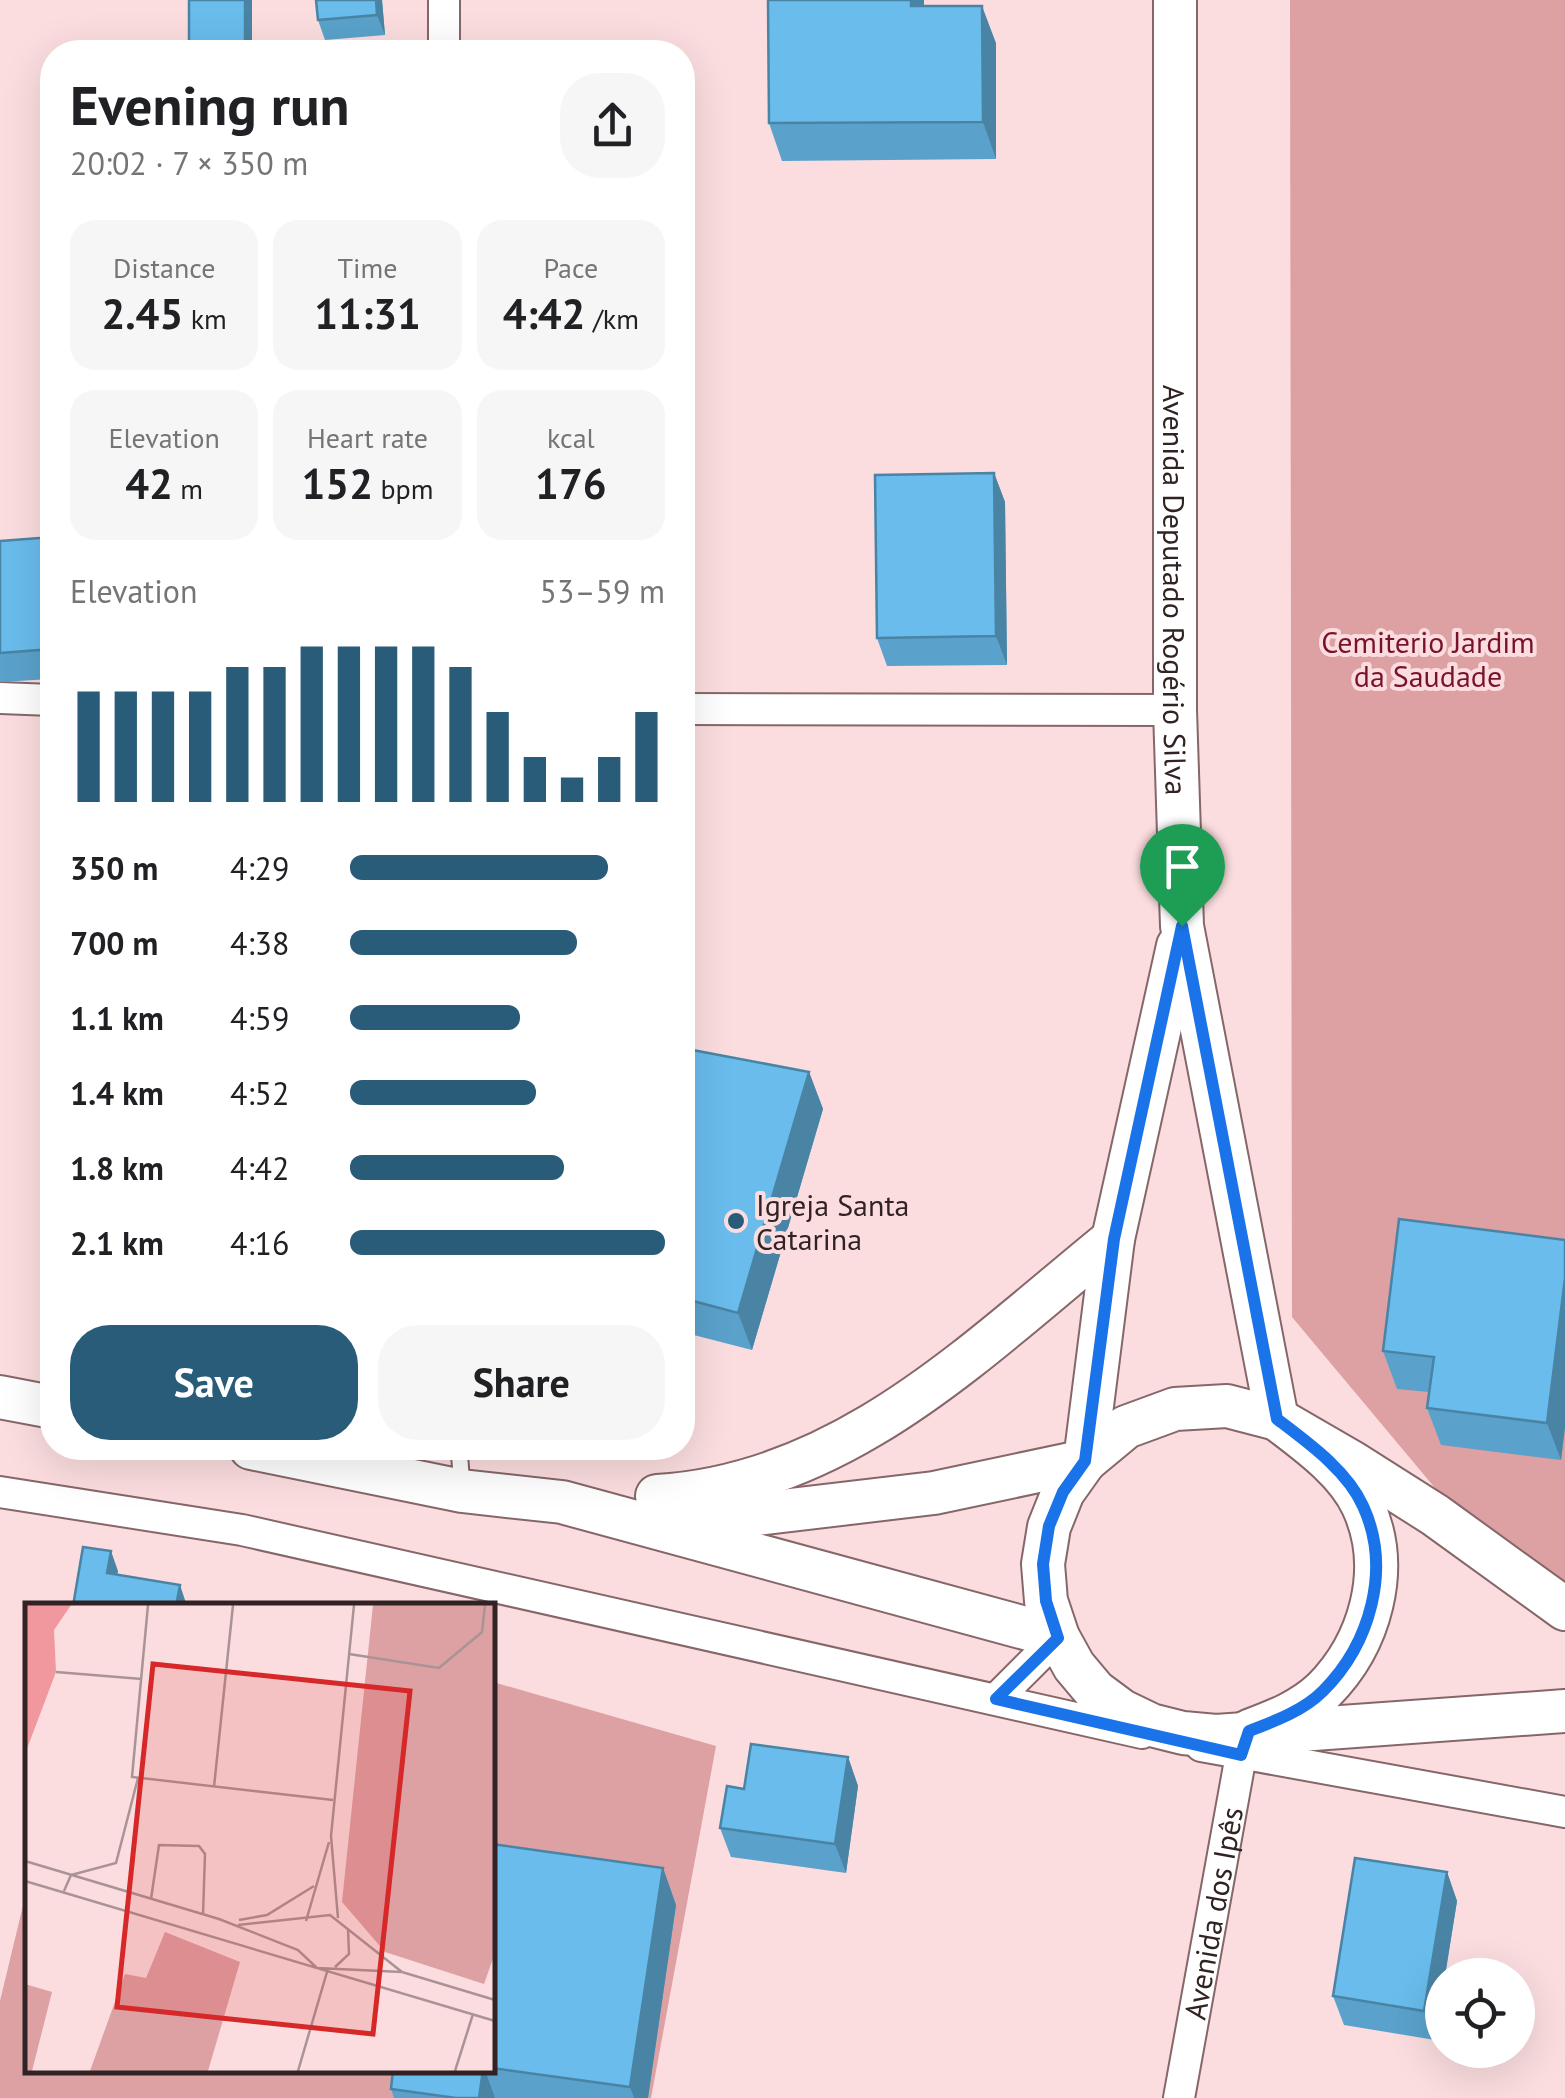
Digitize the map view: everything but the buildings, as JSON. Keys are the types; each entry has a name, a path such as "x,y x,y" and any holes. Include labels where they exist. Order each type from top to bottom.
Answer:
{"main road":[{"name":"Avenida Deputado Rogério Silva","path":"1175,0 1175,710 1182,926 1277,1419"},
{"path":"1085,1461 1114,1239 1182,926"},
{"path":"562,1502 698,1494 779,1472 845,1444 941,1378 1114,1239"},
{"path":"0,1396 40,1404"},
{"path":"1565,1609 1434,1515 1277,1419 1227,1406 1175,1409 1126,1427 1085,1461 1063,1492 1049,1526 1043,1564 1046,1601 1058,1638 1074,1666 1122,1711 1183,1734 1245,1743 1565,1711"},
{"path":"1245,1743 1321,1693 1348,1662 1367,1625 1376,1585 1374,1544 1363,1504 1334,1468 1277,1419"},
{"path":"311,1460 462,1490 562,1502 1058,1638"},
{"path":"655,1526 934,1493 1085,1461"}],"street":[{"path":"444,0 444,40"},
{"path":"0,698 40,700"},
{"path":"695,709 1175,710"},
{"path":"0,1492 242,1530 996,1699 1245,1743 1565,1812"},
{"path":"996,1699 1058,1638"},
{"name":"Avenida dos Ipês","path":"1179,2098 1245,1743"}],"lane":[{"path":"460,1460 462,1490"}],"green space":[{"name":"Cemiterio Jardim da Saudade","path":"1290,0 1565,0 1565,1586 1435,1488 1292,1317"},
{"path":"495,1683 716,1746 651,2098 0,2098 0,2001 25,1897 25,2073 495,2073"}],"place":[{"name":"Igreja Santa Catarina","path":"736,1221"}],"route":[{"path":"1182,926 1277,1419 1334,1468 1363,1504 1374,1544 1376,1585 1367,1625 1348,1662 1321,1693 1288,1716 1249,1731 1241,1755 996,1699 1058,1638 1046,1601 1043,1564 1049,1526 1063,1492 1085,1461 1114,1239 1182,926"}]}
